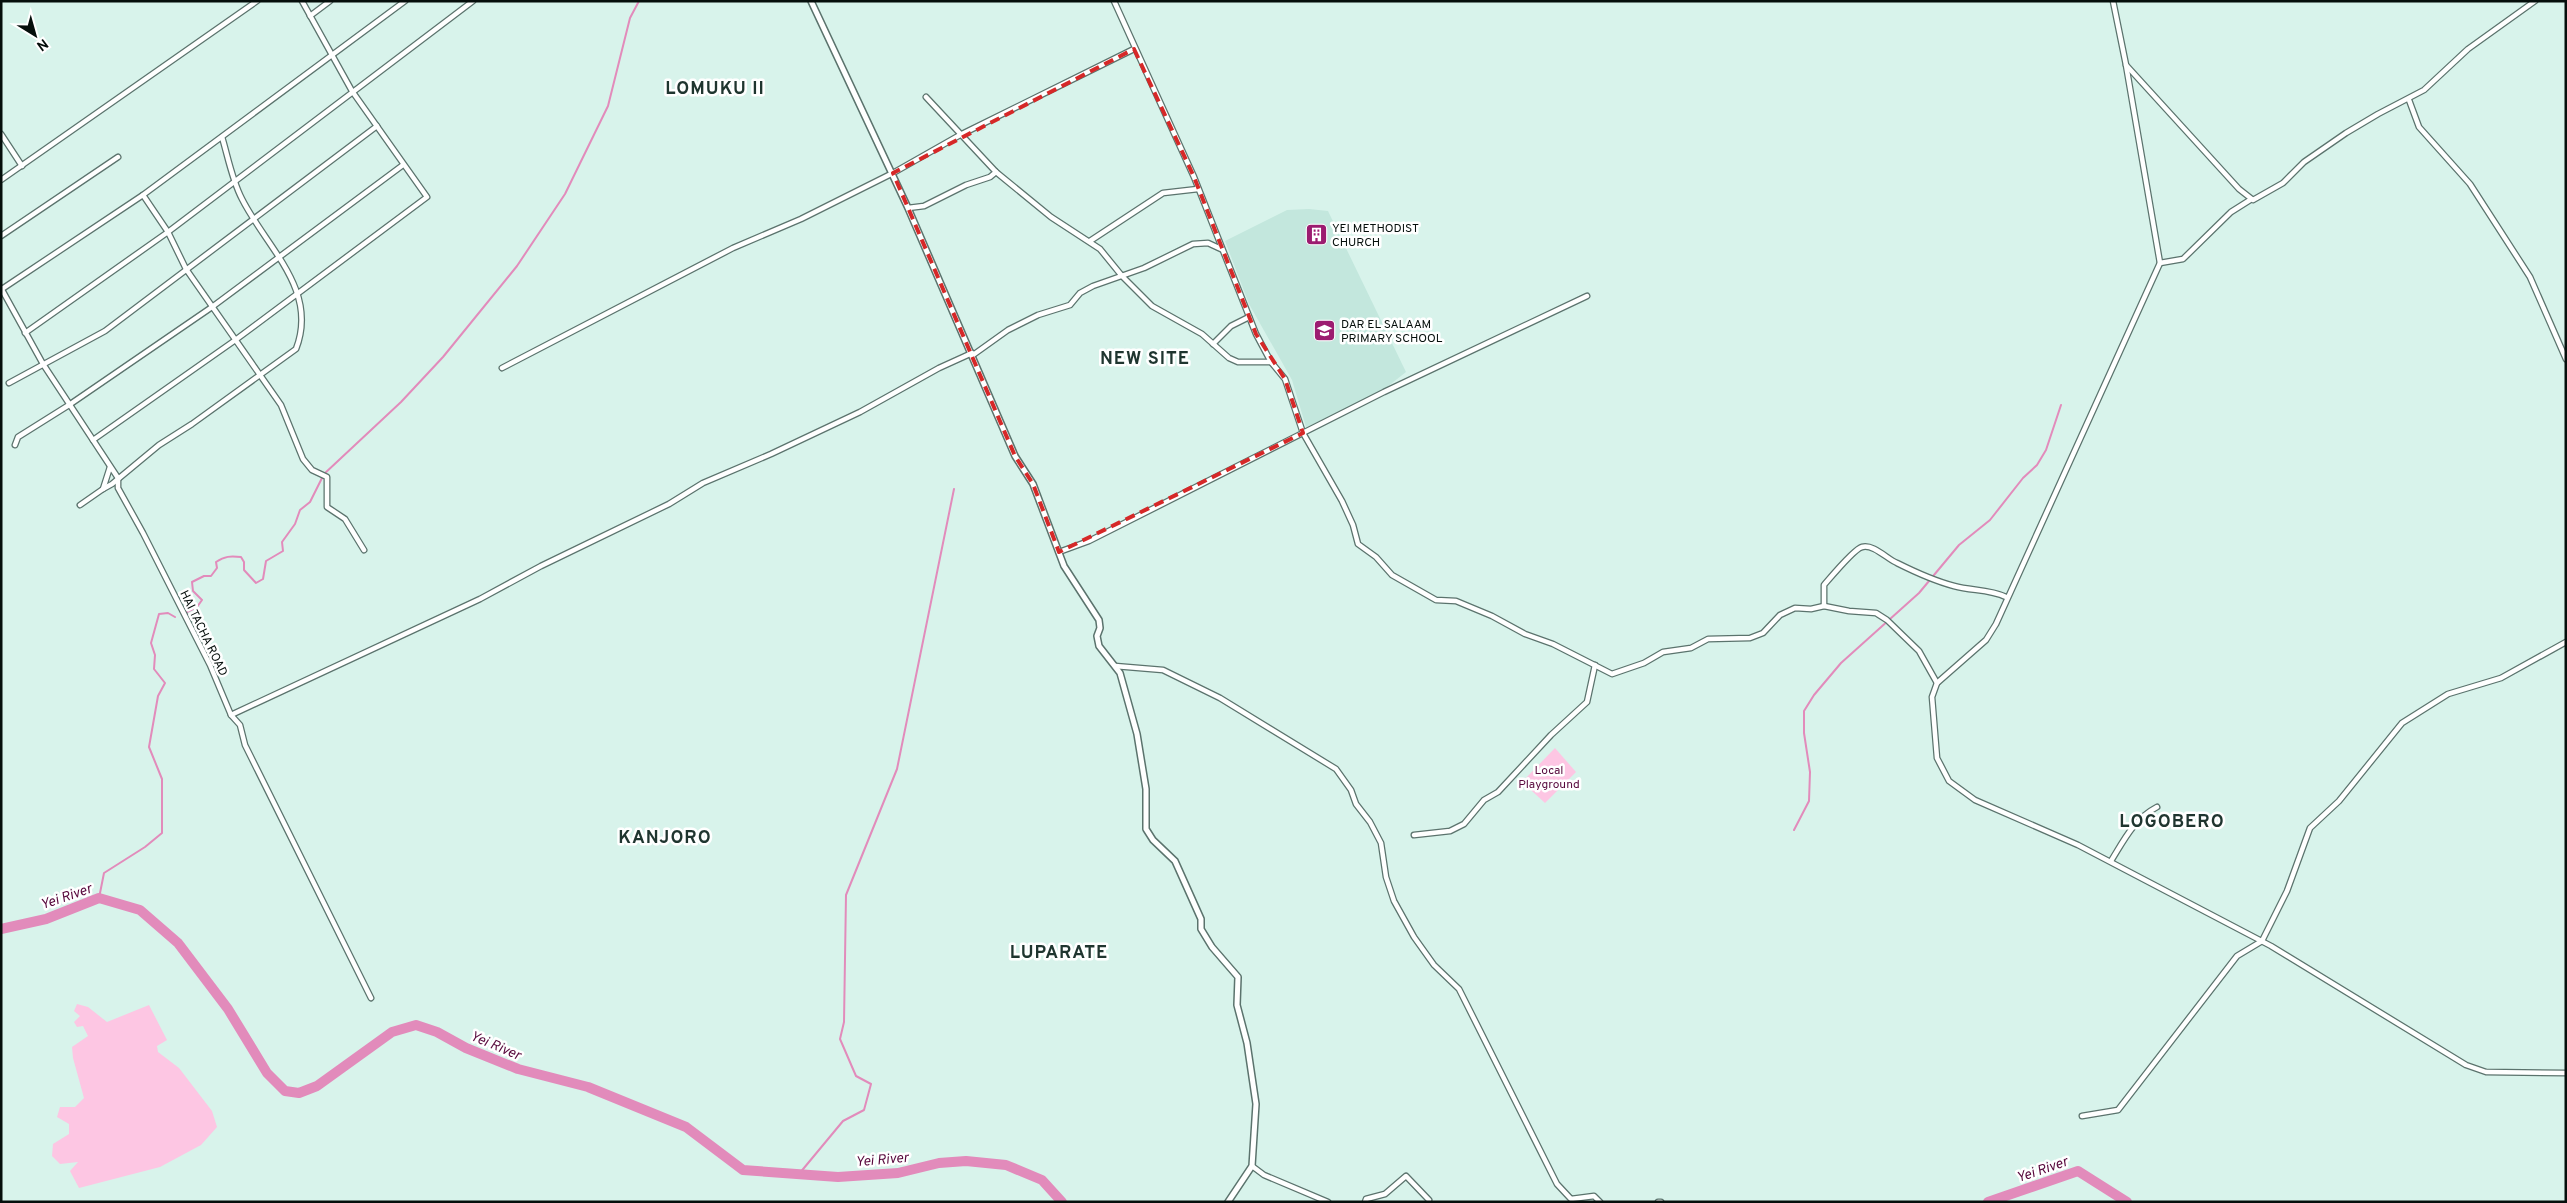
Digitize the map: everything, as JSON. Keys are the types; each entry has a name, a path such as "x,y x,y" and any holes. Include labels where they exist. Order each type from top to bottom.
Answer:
{"street":[{"path":"1,180 257,1"},
{"path":"93,440 234,341 427,197 352,92 302,1"},
{"path":"310,16 330,1"},
{"path":"395,1 398,7"},
{"path":"2,288 143,195 406,1"},
{"path":"25,333 168,232 234,180 473,1"},
{"path":"811,1 893,173 1015,456 1033,484 1064,566 1099,620 1100,628 1097,636 1099,646 1115,666 1127,693 1137,734 1146,789 1146,829 1153,840 1175,861 1201,919 1201,930 1212,947 1238,977 1237,1005 1247,1043 1256,1104 1252,1166 1228,1202"},
{"path":"1114,1 1198,189 1249,317 1271,362 1285,379 1303,433 1342,501 1353,525 1358,544 1376,557 1392,575 1436,600 1456,601 1492,616 1525,634 1553,644 1612,674 1644,663 1663,652 1691,648 1708,639 1750,638 1763,633 1780,615 1795,608 1811,609 1824,606 1849,611 1876,613 1887,620 1919,650 1937,683"},
{"path":"2113,1 2160,263 2078,439 2051,506 1986,640 1937,683 1932,697 1936,751 1942,771 1949,781 1975,800 2111,861 2262,942 2471,1067 2486,1072 2502,1074 2565,1072"},
{"path":"2160,263 2183,259 2231,212 2283,183 2304,162 2346,133 2378,114 2409,100 2424,90 2468,49 2535,1"},
{"path":"502,368 733,248 801,219 893,173 960,135 1134,49"},
{"path":"2126,65 2250,200"},
{"path":"926,97 996,172 1051,217 1090,241 1109,258 1122,276 1152,306 1202,334 1238,362 1271,362"},
{"path":"2409,100 2419,126 2470,184 2530,277 2566,359"},
{"path":"9,382 105,330 376,126"},
{"path":"1,134 22,166"},
{"path":"80,505 159,445 192,424 296,348 302,330 299,292 242,199 234,180 222,137"},
{"path":"1,236 118,157"},
{"path":"15,445 18,437 69,405 212,307 403,164"},
{"path":"908,208 924,206 966,185 990,177 996,172"},
{"path":"1090,241 1164,193 1198,189"},
{"path":"143,195 168,232 186,269 234,341 260,374 284,412 303,459 312,470 327,477 327,507 345,519 364,550"},
{"path":"231,715 316,677 380,643 480,599 541,566 669,504 703,482 771,454 860,412 939,368 972,354 1008,330 1038,315 1070,305 1083,290 1122,276 1193,244 1208,243 1221,249"},
{"name":"HAI TACHA ROAD","path":"2,288 43,364 118,478 118,488 210,665 231,715 240,725 245,745 371,998"},
{"path":"1059,552 1089,541 1384,392 1587,296"},
{"path":"1213,344 1231,326 1249,317"},
{"path":"103,488 110,467"},
{"path":"1824,606 1824,585 1855,551 1863,547 1871,548 1896,563 1937,581 1957,587 1995,592 2006,598"},
{"path":"2082,1116 2118,1110 2238,956 2262,942 2287,890 2310,828 2339,801 2402,723 2448,694 2501,678 2566,642"},
{"path":"1115,666 1163,670 1220,698 1336,768 1351,790 1356,804 1370,822 1380,843 1386,877 1394,901 1425,954 1459,989 1557,1184 1571,1199 1594,1196 1600,1202"},
{"path":"1414,835 1450,832 1464,824 1484,800 1498,792 1551,735 1587,702 1595,666"},
{"path":"2111,861 2134,825 2144,814 2157,806"},
{"path":"1252,1166 1264,1175 1328,1202"},
{"path":"1365,1202 1366,1199 1385,1194 1406,1176 1429,1200"}],"highlighted area":[{"path":"1134,49 1194,177 1256,334 1285,379 1303,433 1059,552 1033,484 1015,456 893,173"}],"shaded area":[{"name":"DAR EL SALAAM PRIMARY SCHOOL","path":"1309,209 1328,211 1406,372 1387,387 1344,411 1306,427 1292,380 1249,304 1225,241 1287,210"}],"green space":[{"name":"Local Playground","path":"1555,748 1576,772 1545,803 1522,782"},
{"path":"77,1004 88,1007 107,1022 149,1005 167,1040 157,1046 158,1052 179,1068 212,1111 217,1127 201,1145 160,1167 79,1188 70,1171 78,1162 60,1164 52,1156 53,1144 69,1134 69,1124 57,1117 60,1107 75,1107 84,1098 73,1058 72,1047 88,1036 83,1026 77,1027 74,1022 80,1016 74,1011"}],"waterway":[{"path":"185,613 197,607 202,600 193,591 192,582 204,576 211,576 217,568 216,562 222,559 241,557 244,562 244,570 256,583 263,579 266,561 283,551 282,542 295,524 300,510 310,502 324,474 401,402 443,357 517,266 565,194 608,106 630,18 639,1"},
{"path":"1794,830 1809,801 1810,772 1804,733 1804,711 1814,695 1841,663 1919,593 1959,545 1990,520 2023,478 2037,465 2046,450 2061,405"},
{"path":"799,1174 843,1121 864,1110 871,1084 856,1076 840,1039 844,1022 846,895 897,769 954,489"},
{"path":"99,898 104,873 145,847 162,833 162,779 149,747 158,696 165,683 154,669 155,655 151,643 159,614 168,613 175,617"},
{"name":"Yei River","path":"1,929 46,919 99,898 140,910 178,943 228,1009 267,1073 285,1091 299,1093 317,1086 392,1032 416,1025 437,1032 466,1048 518,1069 588,1087 686,1127 743,1170 838,1177 898,1173 939,1163 966,1161 1006,1165 1042,1180 1062,1202"},
{"name":"Yei River","path":"1988,1202 2078,1171 2127,1202"}],"place":[{"name":"YEI METHODIST CHURCH","path":"1316,235"},
{"name":"DAR EL SALAAM PRIMARY SCHOOL","path":"1325,331"}],"district":[{"name":"LOMUKU II","path":"715,88"},
{"name":"NEW SITE","path":"1145,358"},
{"name":"LOGOBERO","path":"2172,821"},
{"name":"KANJORO","path":"665,837"},
{"name":"LUPARATE","path":"1059,952"}]}
